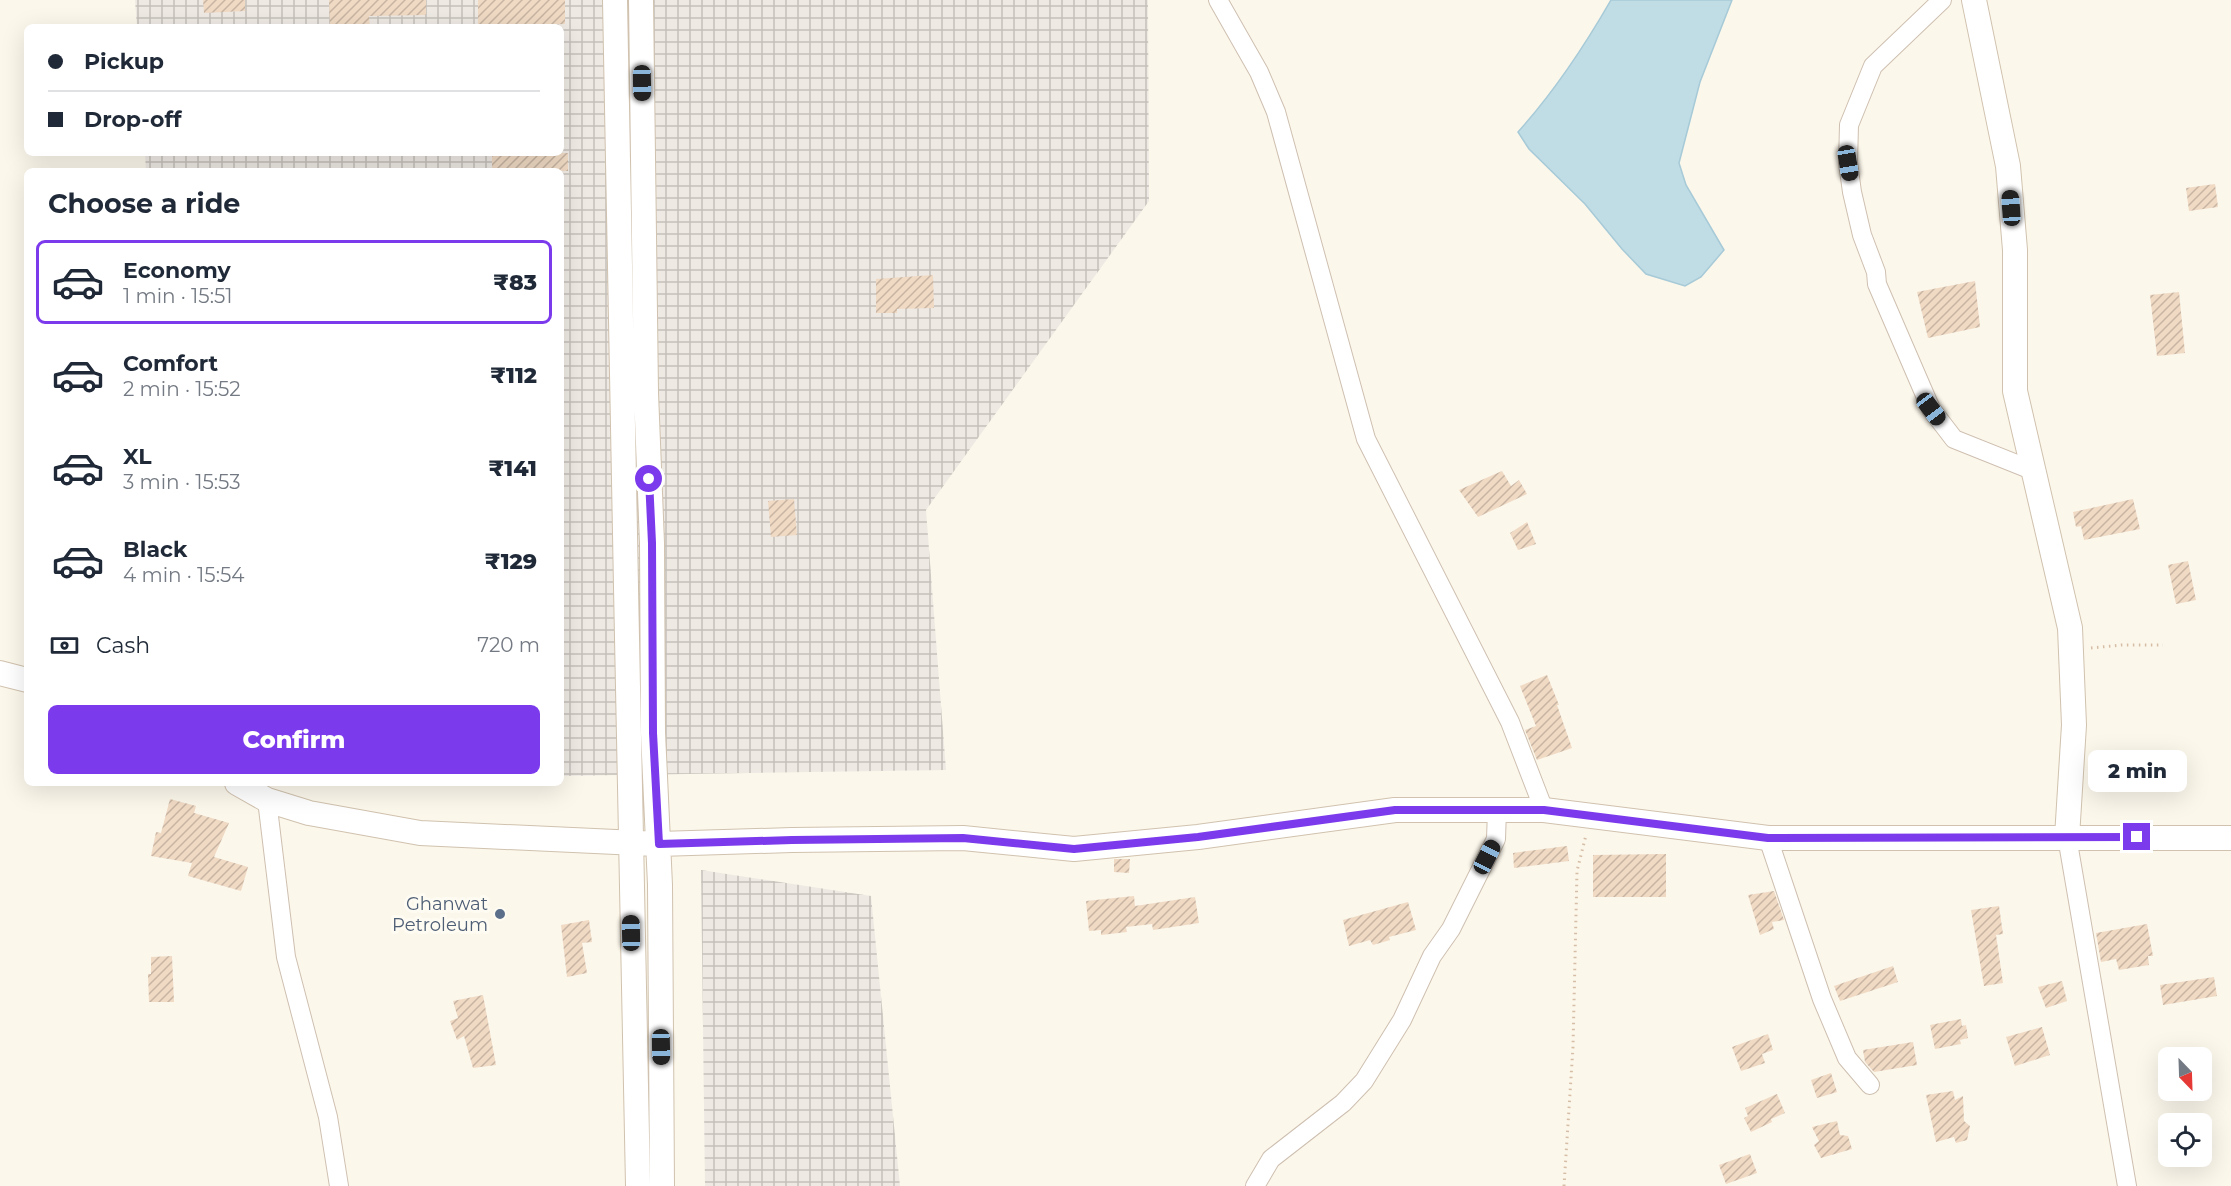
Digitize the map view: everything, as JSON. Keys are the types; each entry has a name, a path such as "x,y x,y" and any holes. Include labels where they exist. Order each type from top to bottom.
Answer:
{"street":[{"path":"615,0 624,380 629,842 638,1186"},
{"path":"641,0 646,393 652,543 653,733 659,844 662,1186"},
{"path":"1218,0 1259,72 1276,112 1366,440 1510,722 1544,810"},
{"path":"1942,0 1873,66 1849,124 1848,163 1852,192 1862,235 1876,272 1877,284 1931,409 1954,439 2034,471"},
{"path":"1974,0 2008,166 2015,250 2014,392 2070,627 2074,725 2067,837 2127,1186"},
{"path":"0,673 24,679"},
{"path":"242,786 267,800 309,813 420,833 659,844 963,838 1074,849 1198,837 1395,810 1544,810 1768,838 2231,838"},
{"path":"267,800 286,957 328,1117 339,1186"},
{"path":"1255,1186 1271,1159 1343,1103 1364,1081 1402,1020 1432,957 1451,929 1496,839 1497,810"},
{"path":"1768,838 1822,999 1847,1058 1870,1085"}],"path":[{"path":"2071,652 2122,645 2163,645"},
{"path":"1564,1186 1573,1047 1577,871 1586,840 1588,815"}],"shaded area":[{"path":"135,0 1148,0 1149,201 926,510 946,770 564,776 564,168 146,168 145,156 564,156 564,24 137,24"},
{"path":"701,870 871,896 900,1186 705,1186"}],"water":[{"path":"1611,0 1732,0 1700,82 1679,163 1686,185 1724,250 1701,277 1685,286 1646,274 1585,204 1529,149 1518,132 1568,69"}],"building":[{"path":"203,0 245,0 245,11 204,13"},
{"path":"329,0 426,0 426,15 369,16 370,24 330,24"},
{"path":"478,0 565,0 565,24 478,24"},
{"path":"564,153 568,153 568,171 564,171 564,168 492,168 492,156 564,156"},
{"path":"2215,184 2218,207 2189,211 2186,188"},
{"path":"933,275 934,308 897,309 897,313 876,313 876,279"},
{"path":"1975,281 1980,327 1928,338 1917,292"},
{"path":"2179,292 2185,353 2157,356 2150,295"},
{"path":"1502,471 1511,486 1519,480 1527,494 1478,517 1459,490"},
{"path":"794,499 797,535 771,537 768,501"},
{"path":"2133,499 2140,529 2084,540 2081,526 2076,527 2073,512"},
{"path":"1527,522 1536,544 1518,550 1510,533"},
{"path":"2188,561 2196,600 2176,604 2168,565"},
{"path":"1547,675 1572,748 1537,760 1525,730 1536,726 1520,686"},
{"path":"170,799 196,806 194,813 229,823 214,857 248,867 241,891 188,876 192,863 151,856 156,832 161,833"},
{"path":"1567,846 1569,861 1514,868 1513,853"},
{"path":"1666,854 1666,897 1593,897 1593,855"},
{"path":"1114,859 1130,859 1129,873 1114,872"},
{"path":"1774,891 1784,920 1772,922 1774,929 1760,935 1748,895"},
{"path":"1134,896 1135,906 1195,897 1199,923 1153,930 1152,924 1126,927 1127,932 1101,935 1101,930 1089,931 1086,901"},
{"path":"1408,902 1416,930 1389,937 1390,940 1373,945 1370,940 1349,946 1343,920"},
{"path":"1999,906 2003,934 1996,935 2003,983 1984,986 1971,910"},
{"path":"589,920 592,942 582,943 587,973 567,977 561,925"},
{"path":"2147,924 2153,956 2148,956 2149,965 2119,970 2116,959 2101,962 2096,933"},
{"path":"172,956 174,1002 149,1002 148,974 151,974 151,957"},
{"path":"1893,966 1898,982 1840,1001 1834,986"},
{"path":"2214,977 2217,996 2163,1005 2160,985"},
{"path":"2062,981 2067,1001 2046,1008 2038,987"},
{"path":"483,995 496,1065 473,1068 464,1036 457,1040 450,1021 458,1018 453,1001"},
{"path":"1961,1019 1962,1026 1966,1025 1968,1038 1960,1040 1961,1044 1935,1049 1930,1025"},
{"path":"2042,1027 2050,1055 2015,1066 2006,1037"},
{"path":"1768,1034 1773,1050 1762,1054 1765,1063 1741,1071 1732,1047"},
{"path":"1913,1042 1917,1065 1874,1072 1865,1062 1863,1050"},
{"path":"1831,1073 1837,1092 1817,1098 1811,1080"},
{"path":"1953,1091 1955,1100 1963,1096 1964,1121 1970,1126 1967,1140 1956,1143 1954,1137 1936,1142 1926,1095"},
{"path":"1777,1094 1785,1113 1751,1132 1744,1118 1748,1116 1745,1108"},
{"path":"1837,1121 1840,1135 1848,1136 1852,1149 1821,1158 1814,1145 1819,1141 1812,1127"},
{"path":"1750,1154 1757,1173 1726,1184 1719,1165"}],"place":[{"name":"Ghanwat Petroleum","path":"500,914"}],"route":[{"path":"649,479 652,543 653,733 659,844 963,838 1074,849 1198,837 1395,810 1544,810 1768,838 2137,837"}]}
